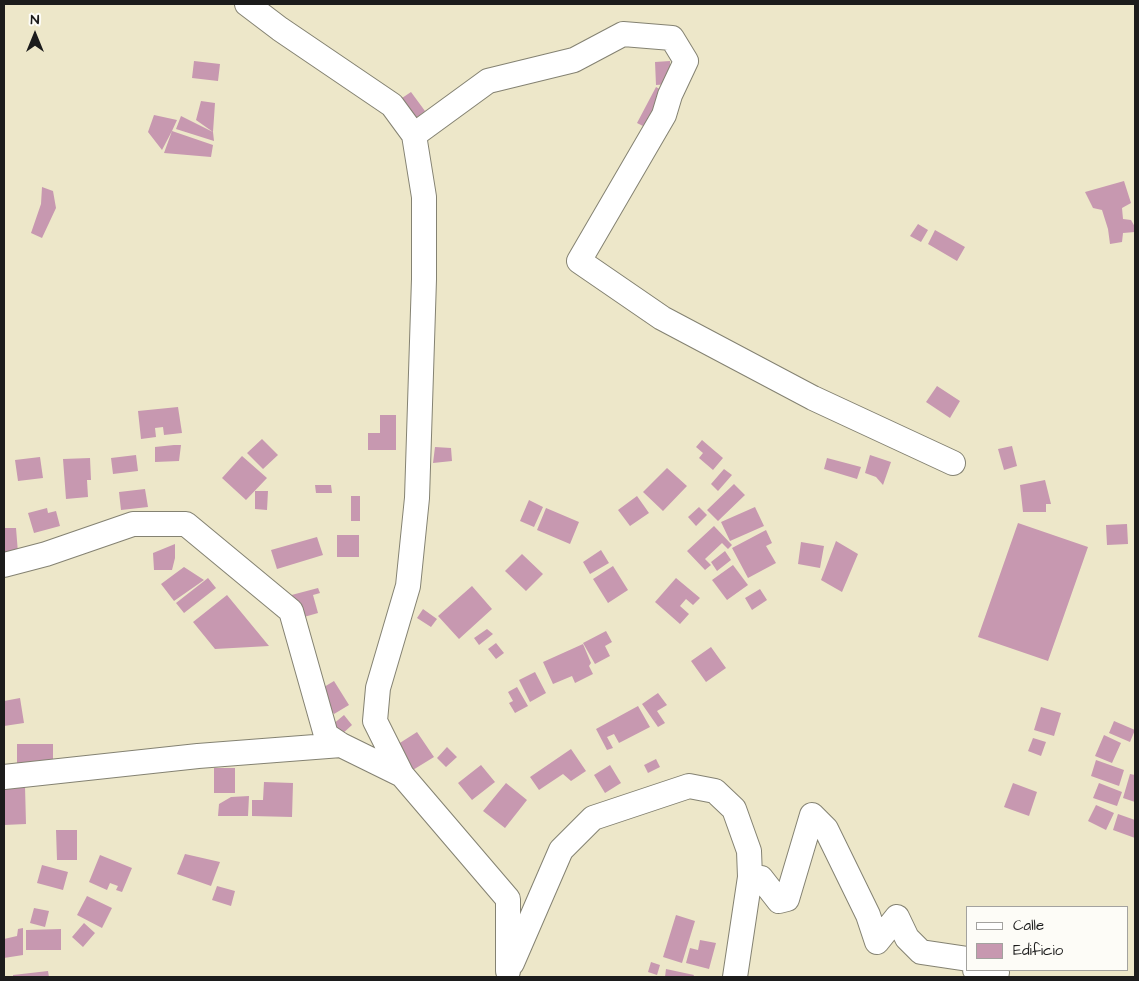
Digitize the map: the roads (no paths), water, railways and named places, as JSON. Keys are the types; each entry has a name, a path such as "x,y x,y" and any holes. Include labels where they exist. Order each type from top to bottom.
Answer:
{"street":[{"path":"247,4 280,30 392,105 414,135 424,197 424,279 417,498 408,586 378,688 375,721 402,775 508,899 506,974"},
{"path":"414,135 488,81 574,60 623,34 672,38 686,61 670,95 664,115 579,261 662,318 813,398 954,463"},
{"path":"4,565 46,554 133,524 186,524 292,610 326,735 340,745 402,775"},
{"path":"4,777 198,756 340,745"},
{"path":"506,974 560,850 593,818 690,786 715,791 734,808 749,851 750,877 735,977"},
{"path":"750,877 761,878 779,901 787,899 812,816 826,829 868,915 877,942 897,917 907,938 920,952 966,959"}]}
